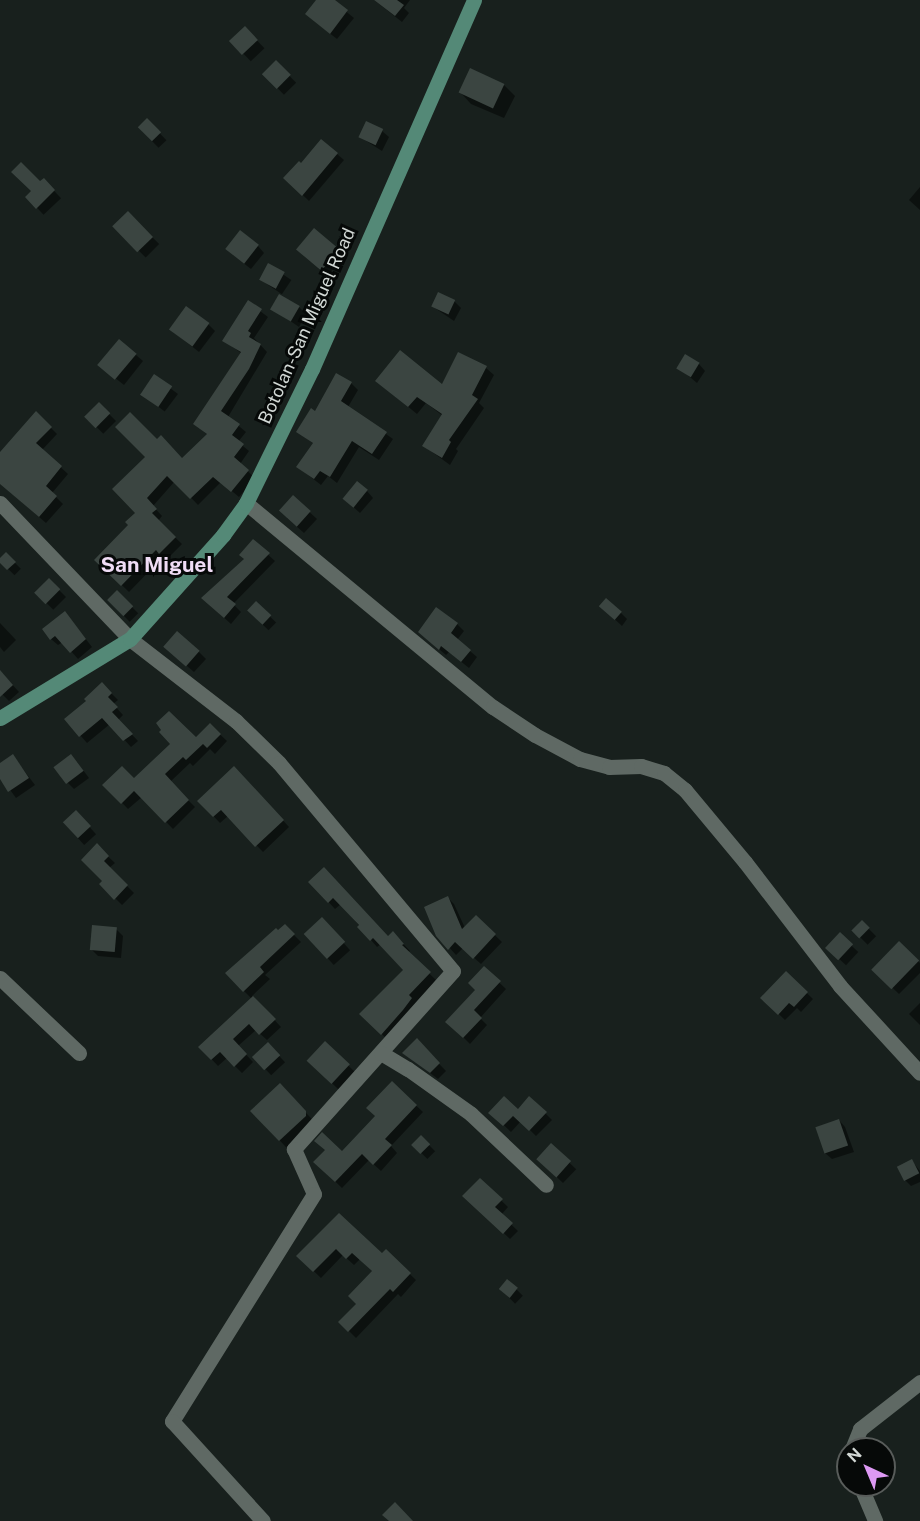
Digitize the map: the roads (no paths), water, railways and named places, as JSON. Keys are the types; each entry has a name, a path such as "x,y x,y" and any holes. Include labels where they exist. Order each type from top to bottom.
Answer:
{"main road":[{"name":"Botolan-San Miguel Road","path":"0,718 130,639 203,559 246,503 312,369 474,0"}],"street":[{"path":"0,503 130,639 236,721 279,763 453,970 294,1149 314,1194 172,1421 263,1521"},
{"path":"246,503 493,707 535,735 580,759 609,767 641,766 664,773 685,790 736,850 840,986 920,1073"},
{"path":"0,978 79,1053"},
{"path":"381,1053 408,1069 471,1114 546,1185"},
{"path":"857,1437 860,1429 920,1382"},
{"path":"866,1497 875,1521"}],"district":[{"name":"San Miguel","path":"157,565"}]}
